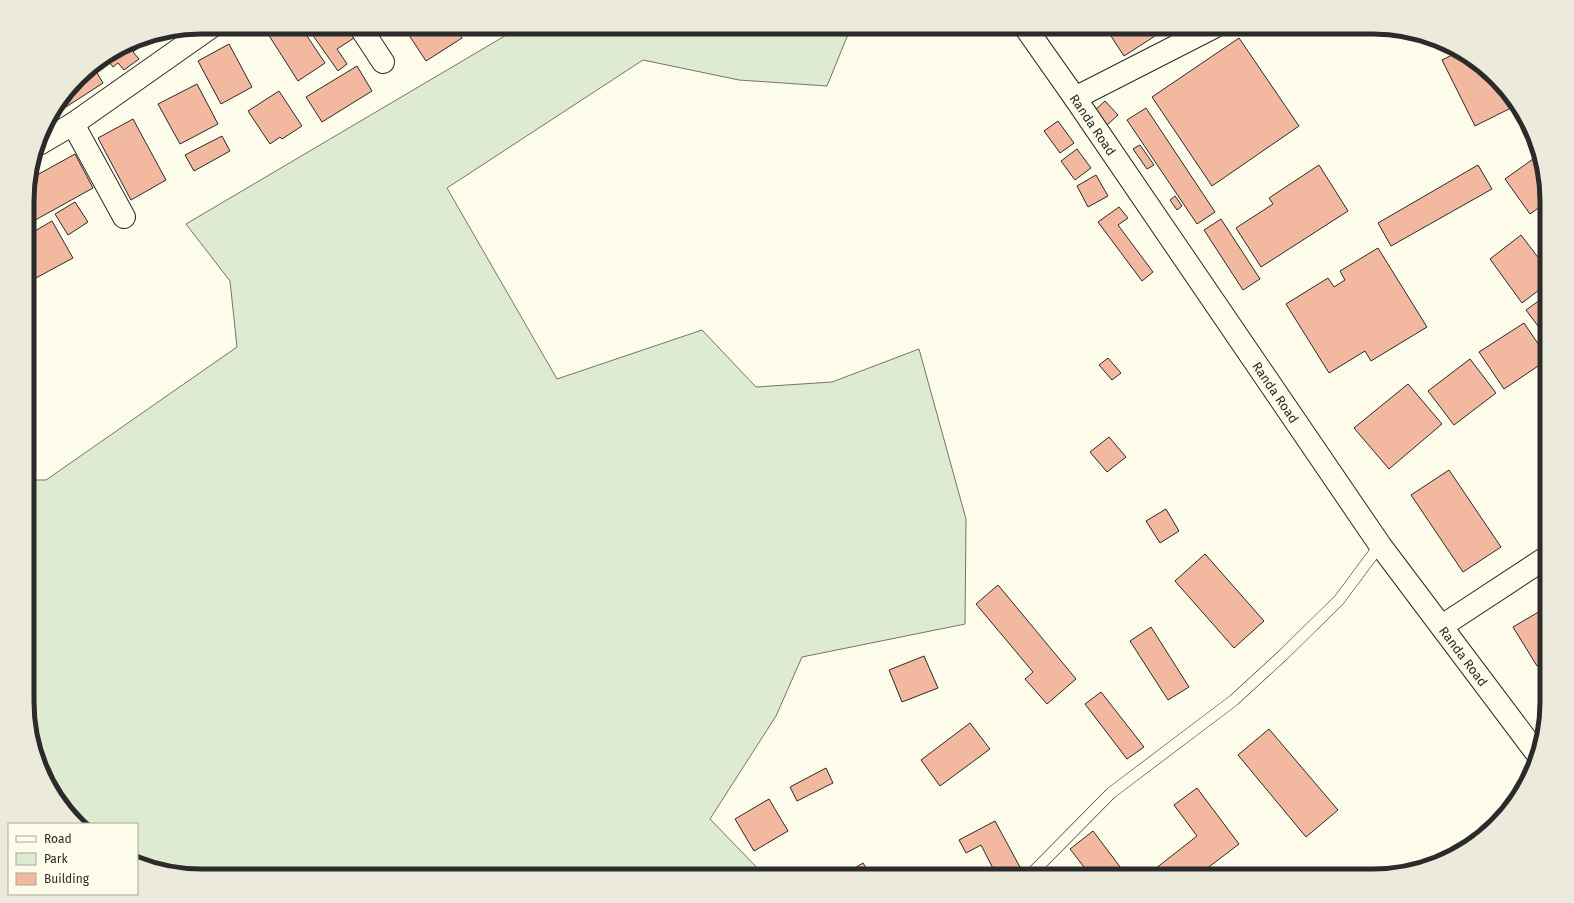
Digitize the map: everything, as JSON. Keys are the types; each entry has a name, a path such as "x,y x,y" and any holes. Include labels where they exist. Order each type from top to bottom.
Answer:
{"street":[{"path":"46,140 73,124 201,34"},
{"path":"365,34 383,62"},
{"name":"Randa Road","path":"1030,34 1380,544 1533,749"},
{"path":"1075,98 1200,34"},
{"path":"73,124 124,217"},
{"path":"1442,626 1540,562"}],"lane":[{"path":"1036,869 1111,793 1234,700 1283,655 1339,600 1380,544"}],"green space":[{"path":"508,34 848,34 827,86 739,80 643,60 447,188 557,379 702,330 756,387 832,382 919,349 966,519 965,624 802,657 776,716 710,819 758,869 190,869 168,866 138,856 138,823 86,823 75,812 56,786 43,756 37,735 34,713 34,480 46,480 237,347 230,281 186,224"}],"building":[{"path":"268,34 306,34 325,63 298,81"},
{"path":"312,34 351,34 354,38 337,49 347,64 338,71"},
{"path":"408,34 459,34 462,38 426,61"},
{"path":"1110,34 1158,34 1124,56"},
{"path":"1239,38 1299,126 1212,186 1152,97"},
{"path":"229,44 252,87 221,104 198,61"},
{"path":"141,45 133,52 139,59 124,70 118,63 113,67 109,62 127,51"},
{"path":"1453,54 1466,62 1483,75 1499,91 1512,108 1475,126 1442,60"},
{"path":"357,66 372,91 322,122 306,97"},
{"path":"96,71 103,83 66,107 65,105 75,91"},
{"path":"197,84 218,124 180,144 158,104"},
{"path":"279,91 302,126 282,139 280,137 270,144 248,111"},
{"path":"1105,101 1118,115 1107,125 1094,111"},
{"path":"1146,108 1215,212 1197,224 1127,120"},
{"path":"133,119 166,180 131,200 98,138"},
{"path":"1058,121 1074,143 1060,153 1044,131"},
{"path":"222,136 230,151 194,171 185,155"},
{"path":"1140,145 1154,165 1147,169 1133,149"},
{"path":"1077,149 1091,168 1075,180 1061,161"},
{"path":"75,154 93,188 34,221 36,176"},
{"path":"1534,158 1539,179 1540,207 1530,214 1505,179"},
{"path":"1319,165 1348,211 1261,267 1236,228 1273,204 1269,198"},
{"path":"1478,165 1492,189 1391,246 1378,223"},
{"path":"1096,175 1108,196 1088,207 1077,186"},
{"path":"1175,196 1182,206 1177,210 1170,200"},
{"path":"75,202 88,222 68,235 55,214"},
{"path":"1119,207 1128,218 1118,225 1153,272 1142,281 1098,222"},
{"path":"1221,219 1260,279 1243,290 1204,230"},
{"path":"52,221 73,258 34,279 34,232"},
{"path":"1521,235 1540,260 1540,289 1522,303 1490,259"},
{"path":"1378,248 1427,327 1371,361 1365,351 1329,373 1286,304 1328,278 1334,287 1345,280 1340,271"},
{"path":"1540,300 1540,329 1526,310"},
{"path":"1524,323 1540,347 1540,365 1504,389 1479,352"},
{"path":"1108,358 1121,373 1112,380 1099,365"},
{"path":"1470,359 1496,393 1454,425 1428,391"},
{"path":"1408,384 1442,424 1389,469 1354,428"},
{"path":"1109,437 1126,457 1107,472 1090,452"},
{"path":"1449,470 1501,547 1463,572 1411,495"},
{"path":"1166,509 1179,531 1160,543 1146,521"},
{"path":"1205,554 1264,621 1234,648 1175,581"},
{"path":"998,585 1076,679 1047,704 1025,679 1033,672 976,604"},
{"path":"1540,611 1540,664 1537,666 1513,627"},
{"path":"1151,627 1189,687 1168,700 1130,641"},
{"path":"924,656 938,688 902,702 889,670"},
{"path":"1101,692 1144,747 1127,759 1085,704"},
{"path":"970,723 990,749 940,786 921,760"},
{"path":"1269,729 1338,810 1306,837 1238,755"},
{"path":"826,768 833,783 797,801 790,787"},
{"path":"1197,788 1239,844 1206,869 1155,869 1197,836 1174,805"},
{"path":"769,799 788,831 754,851 735,819"},
{"path":"995,821 1021,869 993,869 981,845 966,853 959,840"},
{"path":"1093,831 1122,869 1086,869 1070,849"},
{"path":"863,863 867,869 853,869"}]}
